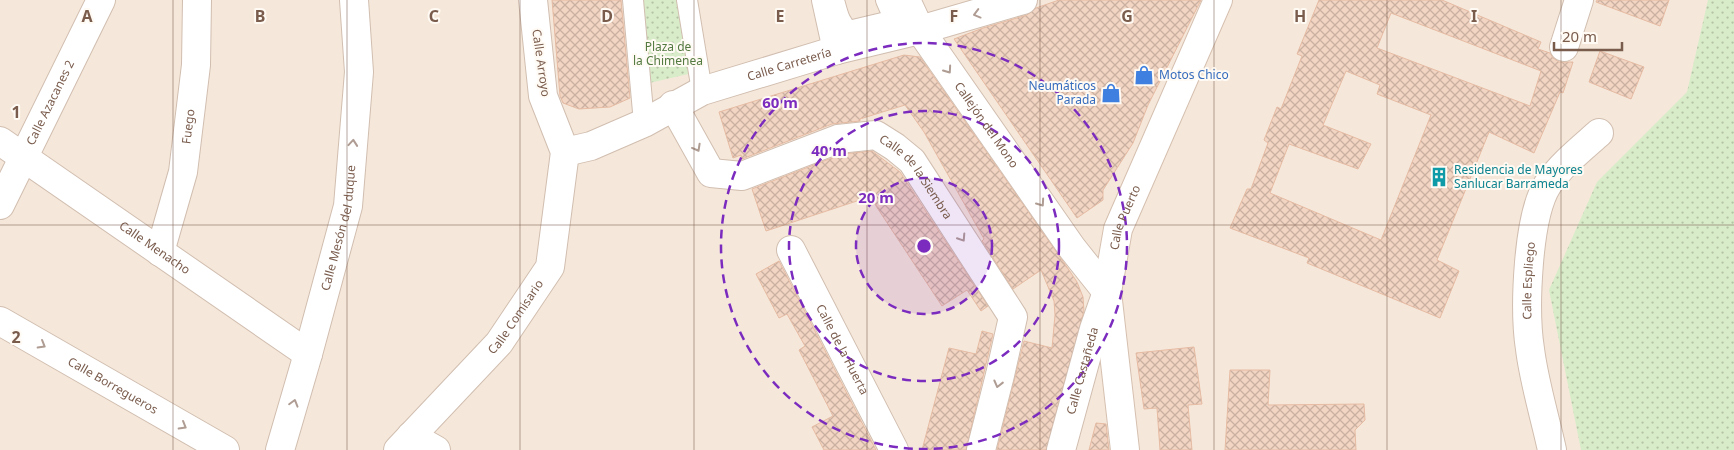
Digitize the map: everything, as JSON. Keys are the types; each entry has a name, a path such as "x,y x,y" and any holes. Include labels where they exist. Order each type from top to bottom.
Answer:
{"street":[{"name":"Calle Azacanes 2","path":"0,205 101,0"},
{"name":"Fuego","path":"160,252 183,172 196,65 198,0"},
{"name":"Calle Mesón del duque","path":"280,450 348,206 359,72 354,0"},
{"name":"Calle Arroyo","path":"533,0 543,96 565,152"},
{"path":"633,0 644,123"},
{"path":"687,0 702,91"},
{"path":"826,0 836,50"},
{"path":"834,0 838,19 849,31 887,22 893,16 886,0"},
{"name":"Callejón del Mono","path":"906,0 920,30 1072,248 1107,292"},
{"name":"Calle Carretería","path":"565,152 591,146 644,123 673,105 702,91 836,50 920,30 1023,0"},
{"name":"Calle Puerto","path":"1125,450 1107,292 1118,229 1218,0"},
{"path":"1564,47 1579,0"},
{"name":"Calle de la Siembra","path":"673,105 711,173 742,176 838,139 876,135 895,146 912,161 1012,317 981,450"},
{"name":"Calle Espliego","path":"1552,450 1530,349 1528,294 1531,244 1537,213 1547,185 1566,162 1599,133"},
{"name":"Calle Menacho","path":"0,141 308,354"},
{"name":"Calle Comisario","path":"404,443 499,343 550,267 565,152"},
{"path":"1072,248 1097,248 1118,229"},
{"name":"Calle de la Huerta","path":"791,250 894,450"},
{"name":"Calle Castañeda","path":"1061,450 1094,329 1107,292"},
{"name":"Calle Borregueros","path":"0,321 225,450"},
{"path":"404,443 436,450"}],"shaded area":[{"path":"0,0 1734,0 1734,450 0,450"}],"green space":[{"name":"Plaza de la Chimenea","path":"641,0 681,0 697,72 645,84"},
{"path":"1708,0 1734,0 1734,450 1581,450 1549,290 1597,182 1687,92"}],"building":[{"path":"552,0 621,0 630,98 610,107 579,109 563,103 560,96"},
{"path":"1059,0 1201,0 1148,105 1133,143 1103,190 1103,200 1077,218 954,39 1027,15 1036,8"},
{"path":"1319,0 1442,0 1541,42 1538,49 1550,53 1559,62 1573,62 1563,93 1560,92 1534,153 1489,132 1437,260 1459,271 1440,318 1307,263 1309,258 1230,228 1247,189 1251,189 1268,143 1264,140 1277,107 1281,109 1302,56 1297,54","holes":["1391,13 1541,71 1530,106 1377,48","1346,71 1380,85 1377,94 1431,115 1381,240 1270,193 1289,144 1358,169 1371,144 1323,125"]},
{"path":"1597,0 1669,0 1660,26 1596,2"},
{"path":"1600,51 1644,67 1631,99 1589,82"},
{"path":"904,55 920,57 1069,270 1077,282 1083,297 1084,311 1046,450 997,450 1024,341 1052,348 1055,315 1054,301 1041,270 1013,289 982,241 984,239 924,132 905,105 860,119 860,121 832,124 742,159 741,155 733,158 719,112"},
{"path":"872,151 900,172 988,306 981,311 967,290 942,306 876,206 872,196 766,231 752,189 842,154"},
{"path":"779,261 876,450 824,450 812,427 833,416 799,350 805,346 787,314 779,318 756,274"},
{"path":"982,331 993,334 966,450 922,450 949,348 976,354"},
{"path":"1194,347 1202,404 1188,405 1192,450 1160,450 1157,408 1144,409 1136,353"},
{"path":"1230,370 1270,370 1268,405 1364,404 1365,420 1355,430 1356,450 1225,450"},
{"path":"1096,423 1106,424 1109,450 1089,450"}],"place":[{"name":"Motos Chico","path":"1144,75"},
{"name":"Neumáticos Parada","path":"1111,93"},
{"name":"Residencia de Mayores Sanlucar Barrameda","path":"1439,177"}]}
